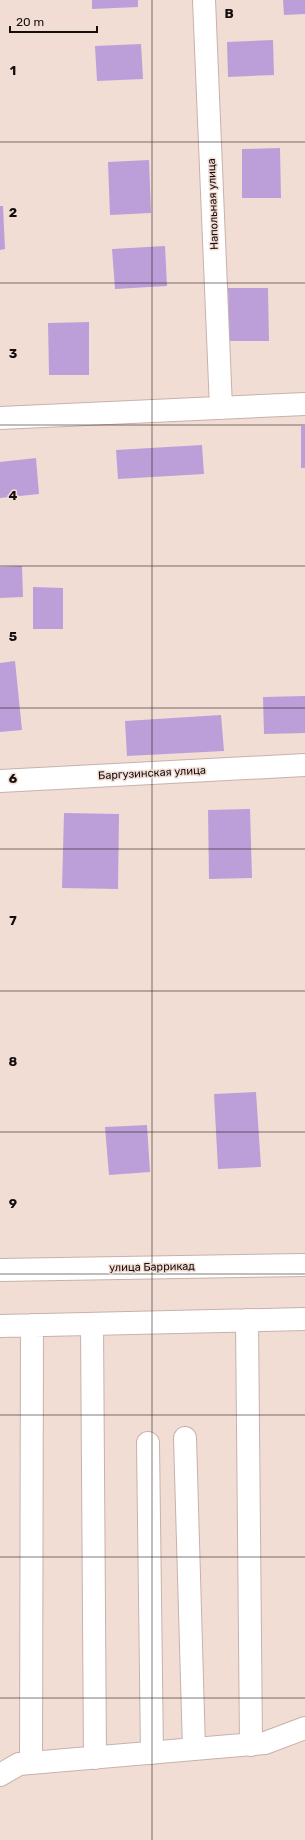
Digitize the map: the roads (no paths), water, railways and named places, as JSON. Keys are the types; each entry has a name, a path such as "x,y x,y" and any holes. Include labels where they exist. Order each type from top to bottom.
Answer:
{"street":[{"name":"Напольная улица","path":"204,0 221,408"},
{"path":"0,418 305,404"},
{"name":"Баргузинская улица","path":"0,781 305,765"},
{"name":"улица Баррикад","path":"0,1270 305,1264"},
{"path":"0,1326 305,1319"},
{"path":"247,1320 251,1745"},
{"path":"92,1324 96,1758"},
{"path":"31,1763 32,1325"},
{"path":"185,1438 194,1749"},
{"path":"148,1444 152,1753"},
{"path":"0,1775 19,1764 265,1744 305,1728"}]}
